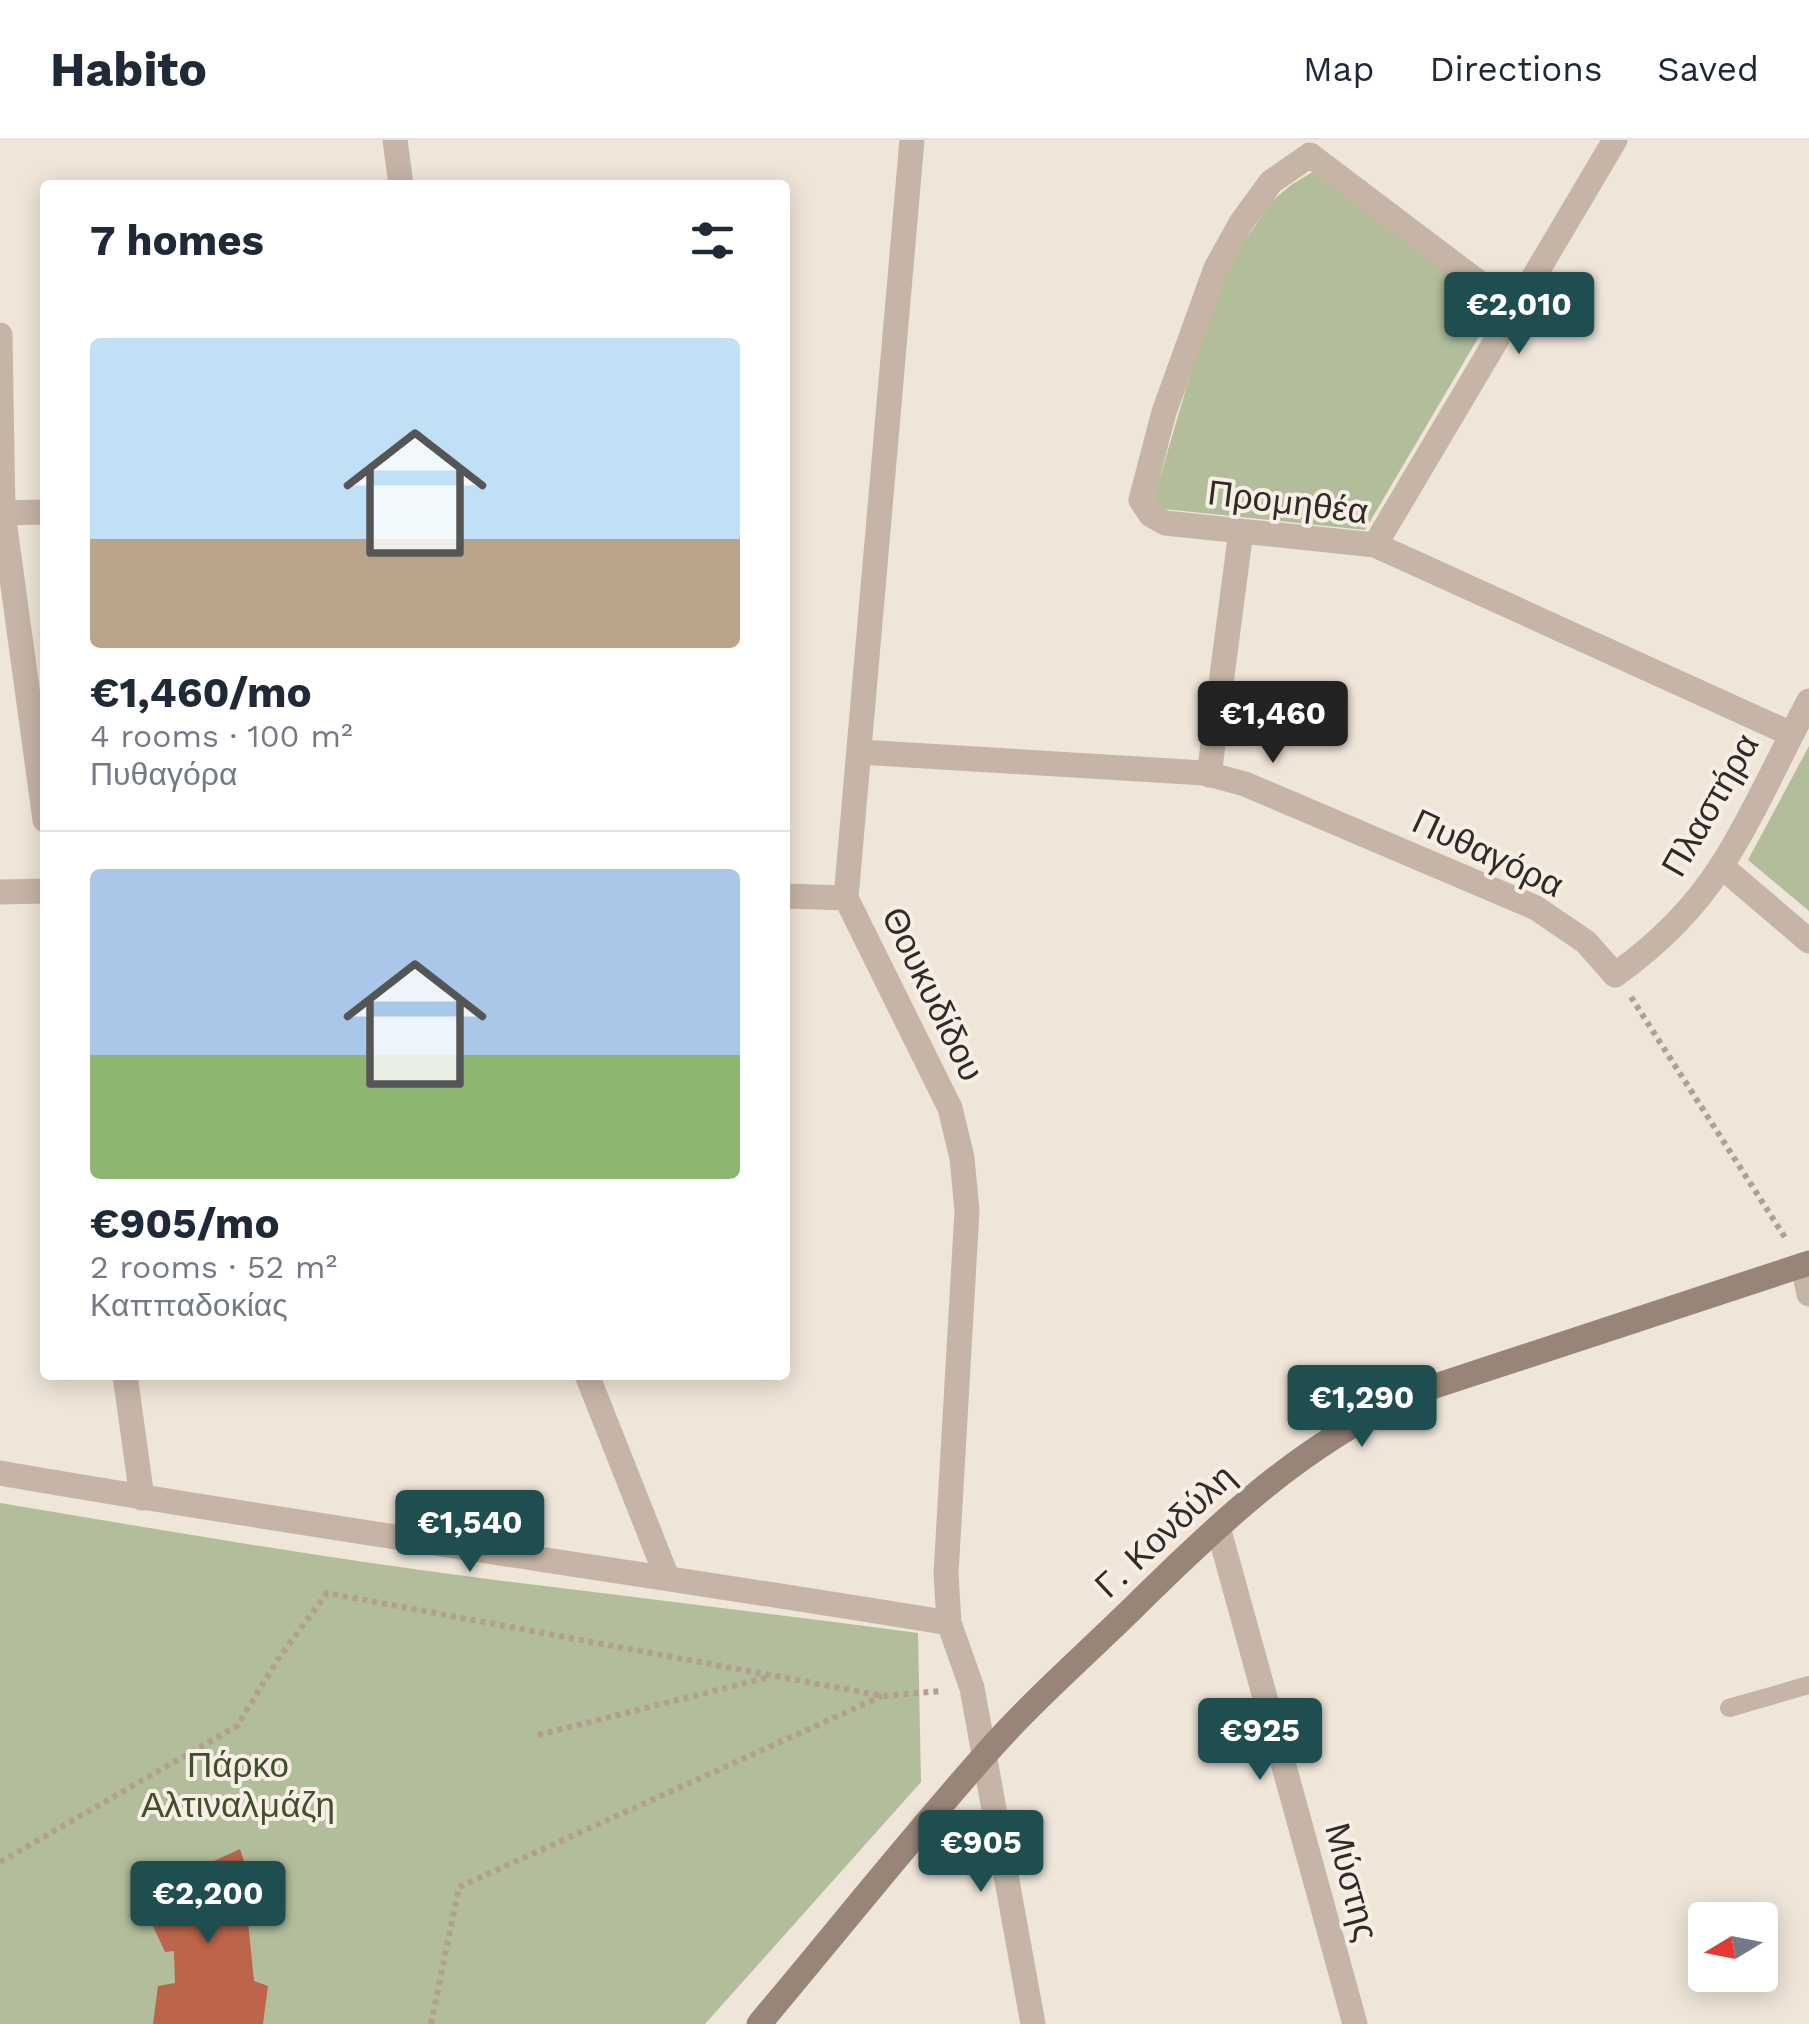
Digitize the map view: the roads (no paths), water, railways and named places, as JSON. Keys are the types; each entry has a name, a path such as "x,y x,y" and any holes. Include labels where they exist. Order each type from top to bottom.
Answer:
{"street":[{"path":"395,140 400,180"},
{"name":"Θουκυδίδου","path":"912,140 846,898 950,1108 962,1158 967,1211 946,1574 950,1623 972,1688 1033,2024"},
{"path":"1375,545 1615,140"},
{"path":"1313,148 1515,310"},
{"name":"Προμηθέα","path":"1313,148 1271,182 1240,223 1216,268 1164,412 1141,500 1151,515 1165,523 1375,545 1791,734"},
{"path":"0,335 2,513 40,784"},
{"path":"2,513 40,512"},
{"path":"1209,775 1241,531"},
{"name":"Πλαστήρα","path":"1615,975 1665,935 1721,866 1809,702"},
{"name":"Πυθαγόρα","path":"860,752 1209,775 1245,784 1536,908 1586,942 1615,975"},
{"path":"1721,866 1809,941"},
{"path":"0,892 40,891"},
{"path":"790,896 846,898"},
{"path":"1806,1264 1809,1294"},
{"name":"Γ. Κονδύλη","path":"759,2024 984,1756 1218,1527 1328,1438 1414,1393 1806,1264"},
{"path":"125,1380 142,1498"},
{"path":"589,1380 666,1577"},
{"path":"0,1473 950,1623"},
{"name":"Μύστης","path":"1218,1527 1355,2024"}],"lane":[{"path":"1729,1708 1809,1684"}],"park label":[{"name":"Πάρκο Αλτιναλμάζη","path":"238,1785"}]}
